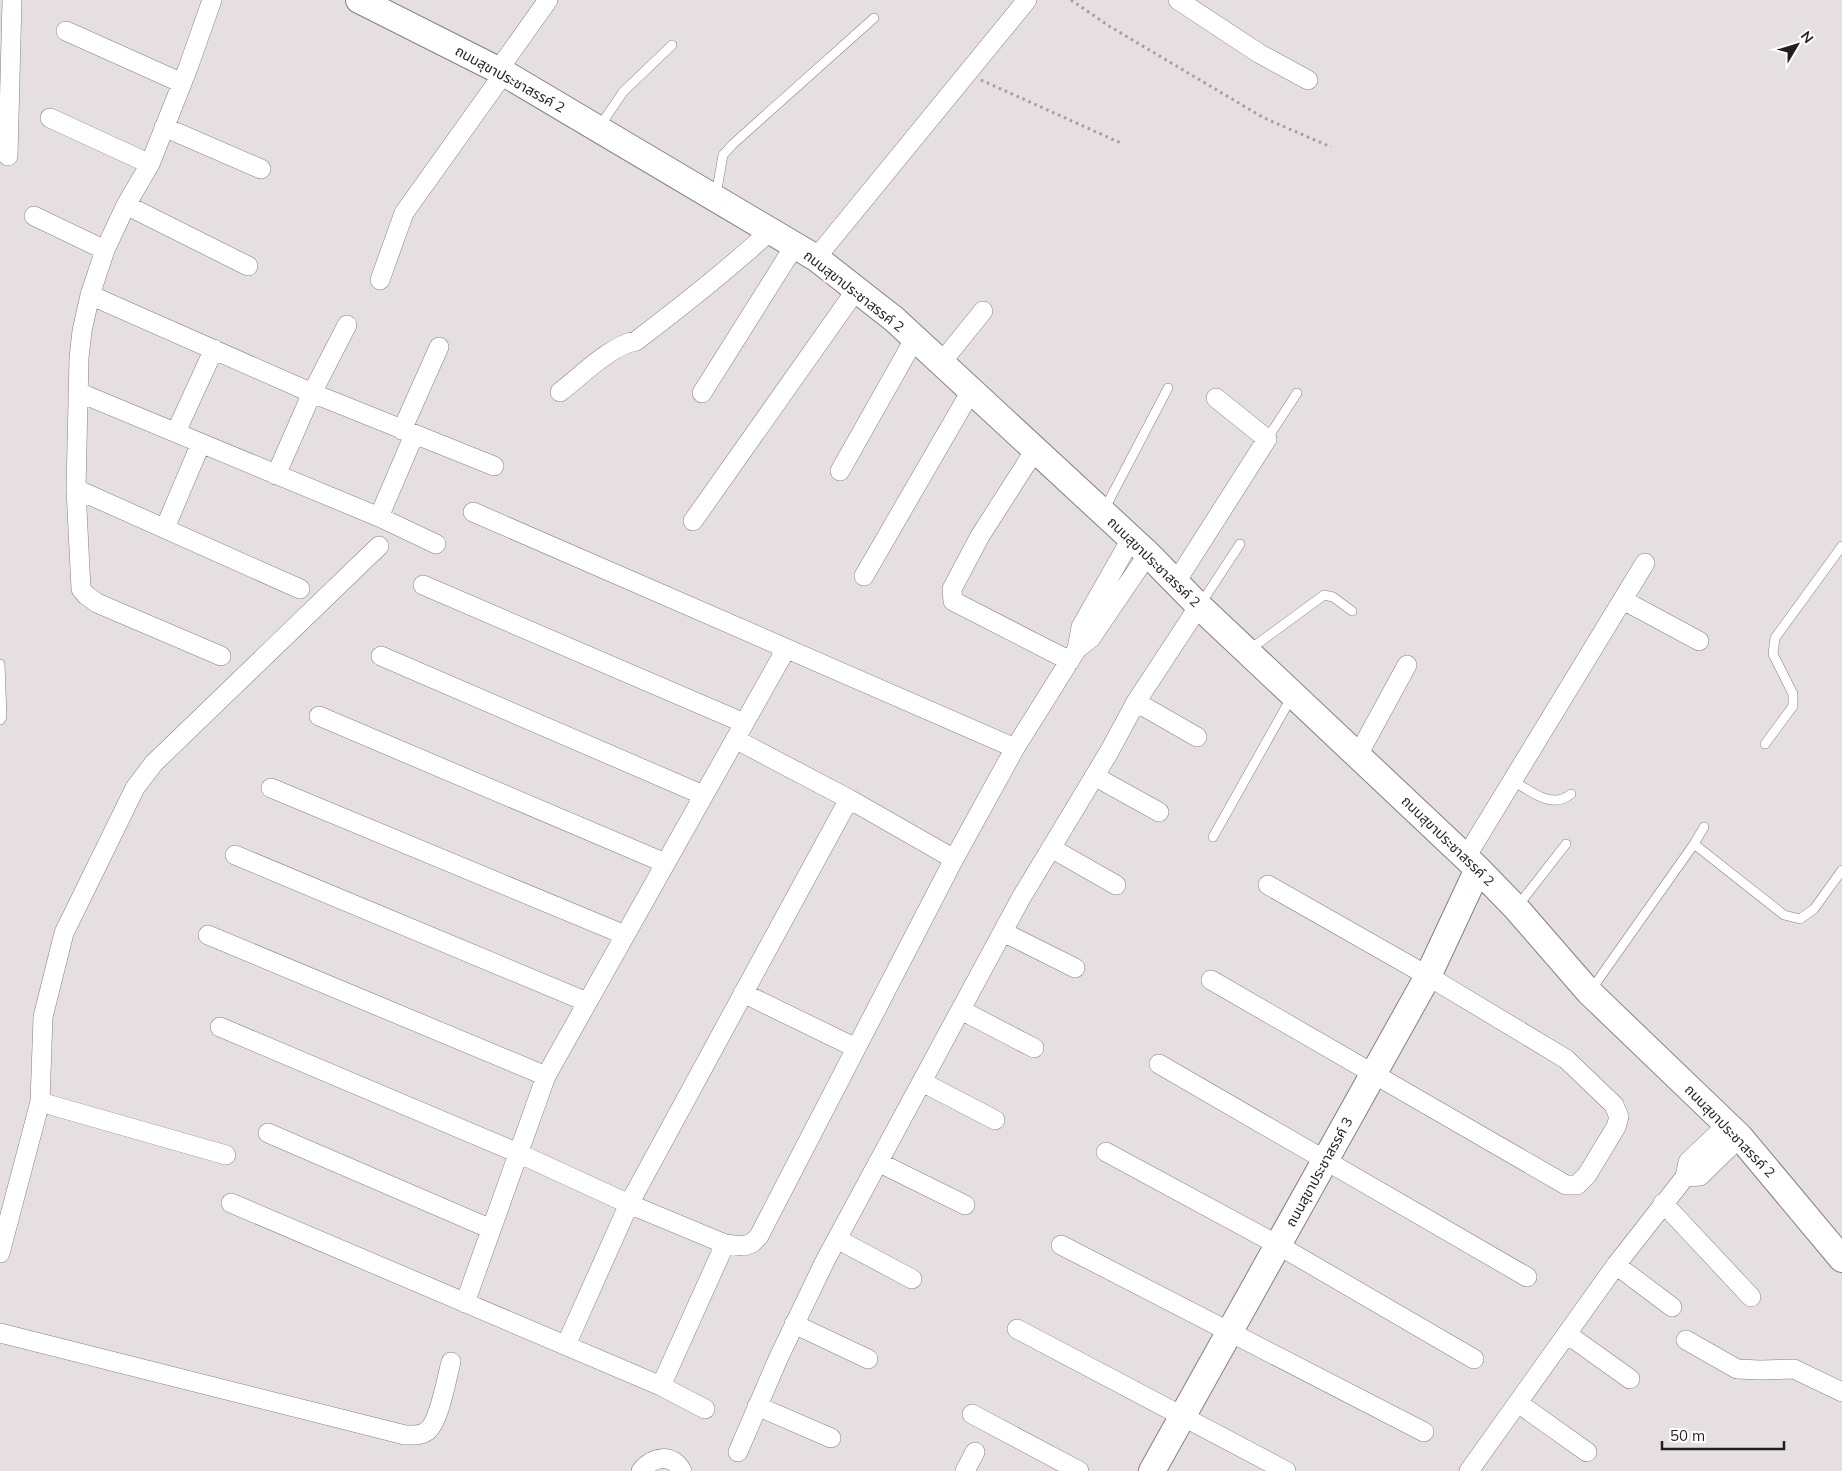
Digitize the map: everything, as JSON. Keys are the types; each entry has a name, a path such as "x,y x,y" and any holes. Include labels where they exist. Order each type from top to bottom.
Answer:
{"street":[{"path":"8,156 12,0"},
{"path":"212,0 150,164 126,205 104,250 90,295 82,331 78,392 76,489 82,589 86,595 97,603 221,656"},
{"name":"ถนนสุขาประชาสรรค์ 2","path":"359,0 502,71 716,198 806,252 894,319 1103,512 1472,863 1516,908 1589,992 1734,1131 1842,1260"},
{"path":"380,280 404,213 502,71 548,0"},
{"path":"702,393 806,252 967,73 1026,0"},
{"path":"1178,0 1260,54 1308,80"},
{"path":"66,32 182,83"},
{"path":"50,118 150,164"},
{"path":"164,127 261,168"},
{"path":"126,205 248,266"},
{"path":"34,216 104,250"},
{"path":"560,392 627,342 636,341 692,298 770,231"},
{"path":"694,521 856,290"},
{"path":"90,295 312,393 494,466"},
{"path":"941,363 983,311"},
{"path":"276,475 312,393 347,326"},
{"path":"840,471 915,338"},
{"path":"378,517 439,347"},
{"path":"176,432 214,349"},
{"path":"864,576 971,391"},
{"path":"78,392 378,517 436,544"},
{"path":"1176,582 1267,439 1216,398"},
{"path":"165,528 202,443"},
{"path":"1035,450 980,536 952,589 952,601 1074,655"},
{"path":"76,489 300,589"},
{"path":"473,512 1016,748"},
{"path":"0,1253 5,1216 40,1102 43,1017 64,933 135,788 154,763 379,546"},
{"path":"220,1027 518,1153 628,1204 725,1244 744,1246 752,1244 759,1236 954,859 1016,748 1074,655 1081,627 1139,546"},
{"path":"1472,863 1512,780 1645,563"},
{"path":"423,585 739,731 848,799 954,859"},
{"path":"1623,600 1699,641"},
{"path":"738,1452 794,1324 837,1239 1002,932 1136,702 1200,606"},
{"path":"464,1303 546,1076 786,649"},
{"path":"381,656 703,795"},
{"path":"1358,755 1407,665"},
{"path":"1136,702 1197,737"},
{"path":"319,716 665,863"},
{"path":"1094,776 1159,812"},
{"path":"270,788 625,935"},
{"path":"566,1345 628,1204 848,799"},
{"path":"1051,848 1116,885"},
{"path":"235,855 588,1002"},
{"name":"ถนนสุขาประชาสรรค์ 3","path":"1152,1471 1428,976 1472,863"},
{"path":"1211,980 1566,1185 1577,1185 1587,1176 1616,1127 1619,1117 1614,1105 1566,1059 1428,976 1268,885"},
{"path":"1002,932 1075,968"},
{"path":"208,935 546,1076"},
{"path":"743,993 856,1048"},
{"path":"961,1010 1034,1048"},
{"path":"1159,1064 1527,1277"},
{"path":"922,1082 995,1120"},
{"path":"40,1102 226,1155"},
{"path":"1470,1471 1616,1265 1685,1177 1688,1162 1734,1131"},
{"path":"268,1133 491,1229"},
{"path":"1106,1152 1278,1245 1474,1359"},
{"path":"878,1162 965,1205"},
{"path":"230,1203 661,1386 704,1409"},
{"path":"1664,1203 1751,1297"},
{"path":"837,1239 912,1280"},
{"path":"661,1386 725,1244"},
{"path":"1061,1245 1424,1432"},
{"path":"1616,1265 1672,1306"},
{"path":"794,1324 868,1359"},
{"path":"1017,1330 1286,1471"},
{"path":"0,1333 405,1435 418,1435 428,1431 436,1422 451,1362"},
{"path":"1567,1334 1630,1379"},
{"path":"1686,1340 1737,1369 1794,1369 1842,1392"},
{"path":"1518,1403 1587,1452"},
{"path":"757,1406 831,1438"},
{"path":"972,1414 1079,1471"},
{"path":"965,1471 975,1452"},
{"path":"641,1471 646,1465 656,1459 666,1458 679,1466 682,1471"}],"lane":[{"path":"716,198 723,155 874,18"},
{"path":"599,129 623,92 672,45"},
{"path":"1103,512 1168,388"},
{"path":"1267,439 1297,393"},
{"path":"1200,606 1240,544"},
{"path":"1766,744 1793,706 1793,694 1773,654 1775,638 1842,546"},
{"path":"1248,651 1324,595 1333,597 1352,611"},
{"path":"0,664 2,717 0,720"},
{"path":"1213,837 1293,694"},
{"path":"1512,780 1540,798 1553,801 1564,800 1571,794"},
{"path":"1589,992 1694,844 1704,827"},
{"path":"1516,908 1566,844"},
{"path":"1694,844 1784,914 1800,919 1814,909 1842,870"}],"path":[{"path":"1071,0 1109,26 1264,118 1331,147"},
{"path":"967,73 1123,144"}]}
